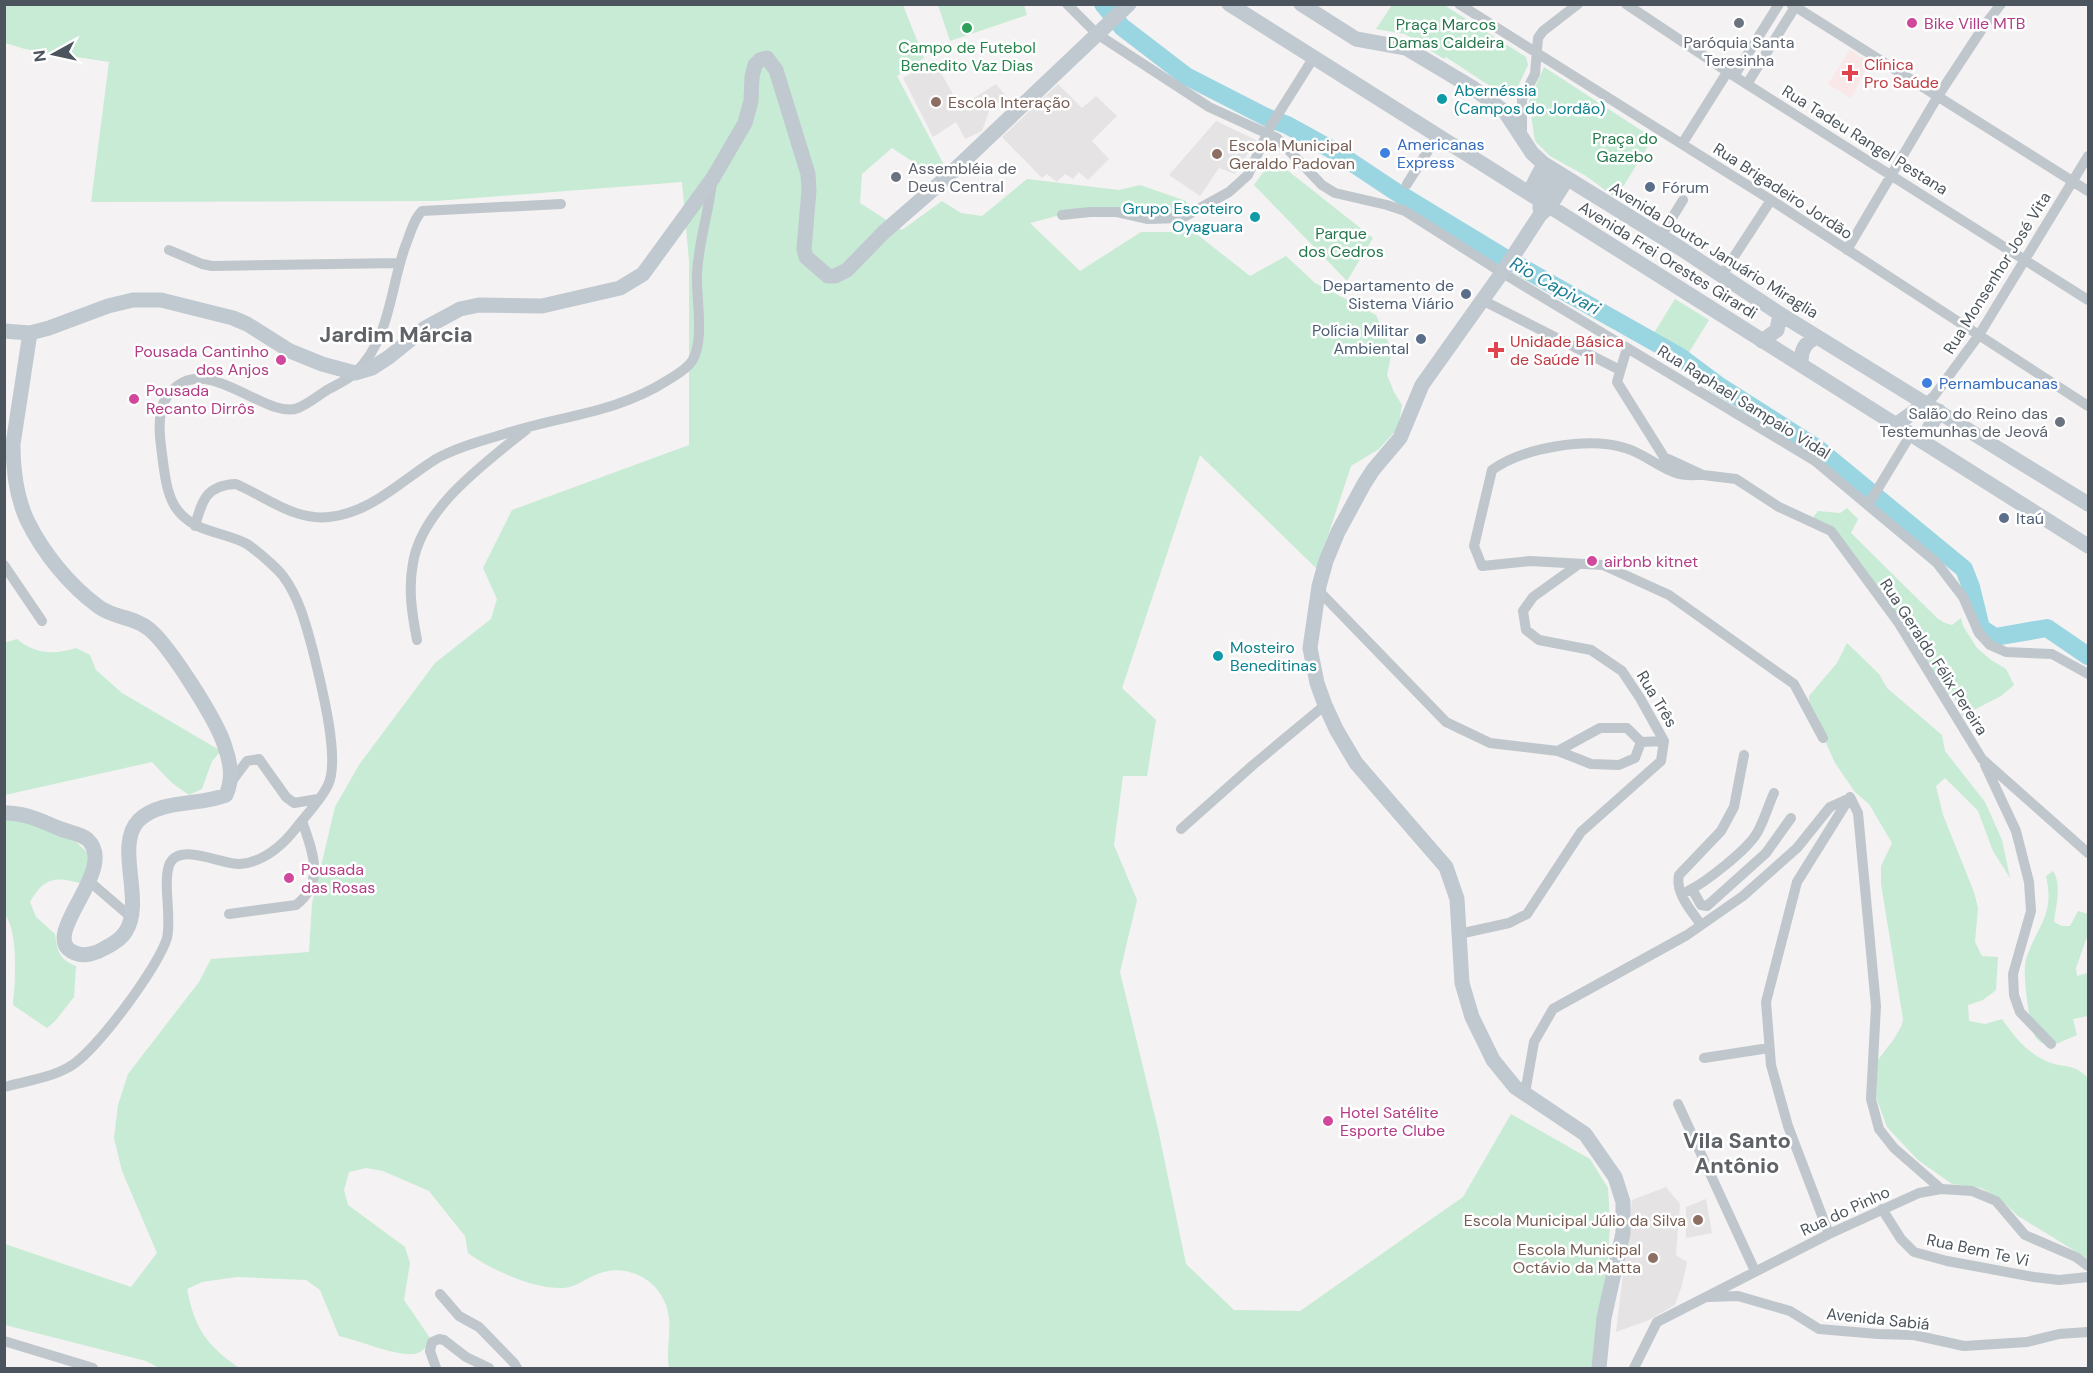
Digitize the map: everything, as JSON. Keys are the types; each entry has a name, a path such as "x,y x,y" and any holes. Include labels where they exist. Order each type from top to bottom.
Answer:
{"street":[{"name":"Rua Raphael Sampaio Vidal","path":"1067,4 1209,107 1269,130 1322,185 1335,193 1387,204 1405,211 1504,269 1627,348 1815,461 1937,563 1963,597 1978,633 1990,645 2006,652 2052,654 2088,674"},
{"name":"Avenida Frei Orestes Girardi","path":"1229,4 1438,135 1540,204 1801,364 2088,546"},
{"name":"Rua Brigadeiro Jordão","path":"1459,4 1771,200 2088,406"},
{"path":"1522,140 1522,99 1535,74 1538,38 1543,31 1578,4"},
{"name":"Rua Tadeu Rangel Pestana","path":"1626,4 1731,74 2088,300"},
{"path":"1682,144 1779,4"},
{"path":"1847,250 1938,96 2001,4"},
{"name":"Avenida Doutor Januário Miraglia","path":"1301,5 1356,39 1406,48 1473,88 1504,112 1532,153 1556,172 1661,236 1780,314 2088,504"},
{"path":"1747,84 1793,6 2088,191"},
{"path":"4,1087 60,1072 72,1065 90,1052 114,1020 156,963 167,938 168,874 170,863 176,857 184,854 197,854 223,863 238,864 257,861 290,837 329,784 332,753 315,661 300,607 282,575 247,544 195,526 176,509 166,477 159,428 162,405 167,395 181,383 194,379 211,379 285,410 292,410 355,373 372,368 425,328 460,309 479,305 542,306 606,293 634,281 643,274 713,178 746,123 755,65 767,58 776,70 808,174 809,190 804,249 806,257 828,276 835,276 846,270 1126,8"},
{"path":"1062,215 1117,212 1148,219 1182,218 1229,192 1248,175 1269,130 1314,57"},
{"path":"1407,184 1438,135"},
{"name":"Rua Monsenhor José Vita","path":"1933,407 1934,396 1979,335 2088,156"},
{"path":"1540,204 1556,172"},
{"path":"1556,172 1515,253 1422,385 1400,438 1373,470 1338,532 1326,561 1318,590 1310,648 1317,683 1325,705 1356,763 1446,867 1458,899 1461,983 1472,1017 1493,1060 1515,1087 1585,1134 1615,1177 1623,1202 1623,1233 1604,1318 1599,1368"},
{"path":"195,526 202,502 217,487 226,484 236,484 298,514 330,517 355,511 449,453 532,426 612,407 657,387 687,368 694,358 698,341 699,251 710,206 713,178"},
{"path":"1661,236 1683,200"},
{"path":"1722,275 1771,200"},
{"path":"355,373 382,334 399,263 416,218 422,211 561,204"},
{"path":"169,250 212,266 399,263"},
{"path":"4,332 30,333 108,306 133,300 161,300 233,318 247,324 290,351 322,364 355,373"},
{"path":"1482,300 1620,370 1627,348"},
{"path":"1762,341 1777,330 1780,314"},
{"path":"30,333 13,444 20,500 27,520 47,553 75,587 99,608 150,629 162,643 213,720 225,746 229,788"},
{"path":"1801,364 1803,347 1817,337"},
{"name":"Rua Geraldo Félix Pereira","path":"1620,370 1617,382 1664,457 1702,475 1736,479 1779,507 1831,531 1898,622 1982,759 2088,853"},
{"path":"1897,424 1933,407"},
{"path":"1869,504 1916,437 1933,407"},
{"path":"417,640 410,588 413,562 428,523 468,479 532,426"},
{"path":"1702,475 1679,474 1627,448 1601,443 1535,450 1504,461 1492,470 1474,546 1482,566 1530,561 1604,565 1669,595 1794,684 1822,738"},
{"name":"Rua Três","path":"1459,934 1509,923 1527,914 1581,832 1661,760 1664,741 1622,671 1591,651 1539,640 1526,630 1522,611 1533,597 1579,564"},
{"path":"4,565 42,621"},
{"path":"1318,590 1446,722 1490,743 1558,751 1591,764 1619,765 1635,758 1641,742"},
{"path":"1181,829 1325,705"},
{"path":"1558,751 1600,729 1628,729 1641,742 1664,741"},
{"path":"1701,925 1681,895 1677,882 1679,874 1721,831 1734,807 1744,755"},
{"path":"4,813 27,816 87,839 94,850 95,864 63,933 66,946 74,953 96,953 114,943 126,932 132,918 130,834 139,821 159,810 190,802 214,800 229,788 247,761 259,759 286,797 294,803 318,799"},
{"path":"1982,759 2016,831 2029,882 2031,911 2013,974 2014,995 2020,1012 2051,1044"},
{"path":"1681,895 1724,866 1751,841 1758,831 1774,793"},
{"path":"1525,1093 1534,1042 1553,1009 1687,935 1743,896 1797,848 1830,807 1850,798"},
{"path":"1829,1234 1788,1126 1771,1065 1766,1002 1797,882 1850,798"},
{"path":"1850,798 1858,813 1876,1006 1871,1099 1879,1129 1908,1161 1941,1189"},
{"path":"1692,889 1701,905 1707,906 1766,853 1791,818"},
{"path":"229,914 296,905 304,899 309,890 315,865 302,821"},
{"path":"89,880 132,918"},
{"path":"1704,1058 1769,1048"},
{"path":"1678,1104 1755,1271"},
{"name":"Rua do Pinho","path":"1634,1368 1657,1322 1829,1234 1919,1193 1941,1189 1972,1191 1996,1201 2025,1235 2076,1257 2088,1266"},
{"name":"Rua Bem Te Vi","path":"1882,1209 1901,1239 1914,1252 1947,1261 2034,1277 2059,1280 2088,1277"},
{"path":"440,1294 459,1316 479,1327 517,1368"},
{"name":"Avenida Sabiá","path":"1705,1297 1738,1296 1790,1311 1819,1329 1914,1335 1964,1346 2027,1342 2059,1334 2088,1332"},
{"path":"436,1368 430,1346 432,1342 439,1339 444,1340 466,1357 489,1368"},
{"path":"4,1341 93,1368"}],"shaded area":[{"name":"Clínica Pro Saúde","path":"1850,50 1870,62 1851,98 1828,84"},
{"name":"Escola Interação","path":"934,60 960,107 996,84 1006,96 989,111 982,131 965,139 956,122 933,137 903,78"},
{"path":"1058,84 1082,108 1096,96 1117,116 1092,141 1109,159 1088,180 1079,172 1073,179 1065,174 1057,182 1047,174 1042,178 1002,137"},
{"name":"Escola Municipal Geraldo Padovan","path":"1216,121 1256,140 1235,174 1219,168 1200,196 1169,175"},
{"name":"Escola Municipal Octávio da Matta","path":"1666,1187 1680,1204 1676,1255 1687,1262 1682,1285 1675,1305 1649,1320 1616,1332 1632,1200"},
{"name":"Escola Municipal Júlio da Silva","path":"1706,1199 1712,1233 1686,1238 1686,1207"}],"green space":[{"path":"4,5 903,5 924,58 897,76 944,165 933,175 892,148 862,174 860,203 902,230 942,201 961,213 982,216 1027,179 1119,190 1140,185 1186,201 1190,209 1180,215 1083,209 1030,223 1080,271 1141,232 1194,232 1250,276 1286,256 1315,283 1376,315 1392,351 1387,375 1402,405 1398,428 1379,449 1351,466 1317,569 1200,455 1122,688 1156,720 1147,776 1123,776 1114,845 1137,900 1120,972 1158,1129 1186,1264 1234,1310 1300,1311 1463,1197 1511,1114 1590,1159 1608,1188 1610,1223 1608,1258 1594,1368 669,1368 669,1329 666,1305 655,1287 647,1280 627,1271 616,1270 606,1271 575,1285 561,1288 537,1285 512,1277 488,1266 468,1253 465,1236 429,1191 383,1171 366,1168 349,1172 344,1190 348,1205 405,1247 410,1263 404,1300 432,1341 418,1353 391,1351 339,1336 320,1290 306,1280 237,1277 202,1282 187,1289 194,1315 204,1335 219,1352 239,1368 159,1368 146,1361 5,1325 5,1244 131,1287 157,1253 122,1171 114,1138 118,1105 128,1074 199,982 211,959 309,952 312,904 335,807 359,765 435,663 491,619 497,599 483,568 512,510 689,445 689,261 682,182 435,201 91,202 109,62 25,49 5,43"},
{"name":"Campo de Futebol Benedito Vaz Dias","path":"938,5 1024,5 1027,15 950,41"},
{"name":"Praça Marcos Damas Caldeira","path":"1392,5 1444,5 1526,57 1528,65 1512,99 1405,34 1376,29"},
{"name":"Praça do Gazebo","path":"1544,67 1653,138 1616,198 1586,176 1550,156 1535,141 1529,101"},
{"name":"Parque dos Cedros","path":"1273,159 1373,238 1347,281 1254,185"},
{"path":"1675,299 1709,320 1688,354 1654,333"},
{"path":"1847,508 1858,519 1851,533 1937,618 1952,625 1961,618 1963,626 1977,648 2006,669 2014,685 2001,696 1962,716 1953,695 1945,696 1847,546 1824,522 1811,520 1818,511 1840,513"},
{"path":"17,639 30,648 45,652 60,652 76,648 90,655 96,670 122,693 221,751 212,761 202,789 189,795 172,783 152,762 5,795 4,643"},
{"path":"1847,643 1879,674 1887,688 1942,735 1945,751 1985,802 2002,840 2010,878 1993,851 1978,811 1945,778 1936,786 1943,815 1974,892 1978,908 1975,942 1982,956 1998,957 1996,990 1983,1000 1968,1005 1969,1021 1985,1024 2002,1019 2032,1053 2052,1063 2078,1070 2088,1078 2088,1259 2018,1216 2001,1200 1981,1188 1952,1184 1918,1160 1887,1127 1876,1097 1877,1061 1894,1039 1903,1019 1881,884 1881,866 1892,843 1869,804 1855,792 1835,763 1809,705 1809,696 1837,663"},
{"path":"10,814 76,842 88,853 87,885 60,879 47,882 30,902 36,917 55,934 62,957 76,966 74,997 47,1028 13,1005 14,946 5,915 4,815"},
{"path":"2053,871 2058,889 2054,922 2062,926 2070,926 2078,911 2088,914 2088,934 2076,968 2077,976 2088,973 2088,1016 2073,1019 2077,1035 2054,1045 2046,1045 2036,1038 2031,1026 2026,996 2025,965 2047,910 2046,876"}],"waterway":[{"name":"Rio Capivari","path":"1103,4 1122,27 1186,76 1266,117 1287,125 1336,152 1393,190 1500,255 1679,356 1718,385 1817,448 1964,569 1981,628 1995,637 2047,628 2088,656"}],"place":[{"name":"Paróquia Santa Teresinha","path":"1739,23"},
{"name":"Bike Ville MTB","path":"1912,23"},
{"name":"Campo de Futebol Benedito Vaz Dias","path":"967,28"},
{"name":"Clínica Pro Saúde","path":"1850,73"},
{"name":"Abernéssia (Campos do Jordão)","path":"1442,99"},
{"name":"Escola Interação","path":"936,102"},
{"name":"Americanas Express","path":"1385,153"},
{"name":"Escola Municipal Geraldo Padovan","path":"1217,154"},
{"name":"Assembléia de Deus Central","path":"896,177"},
{"name":"Fórum","path":"1650,187"},
{"name":"Grupo Escoteiro Oyaguara","path":"1255,217"},
{"name":"Departamento de Sistema Viário","path":"1466,294"},
{"name":"Polícia Militar Ambiental","path":"1421,339"},
{"name":"Unidade Básica de Saúde 11","path":"1496,350"},
{"name":"Pousada Cantinho dos Anjos","path":"281,360"},
{"name":"Pernambucanas","path":"1927,383"},
{"name":"Pousada Recanto Dirrôs","path":"134,399"},
{"name":"Salão do Reino das Testemunhas de Jeová","path":"2060,422"},
{"name":"Itaú","path":"2004,518"},
{"name":"airbnb kitnet","path":"1592,561"},
{"name":"Mosteiro Beneditinas","path":"1218,656"},
{"name":"Pousada das Rosas","path":"289,878"},
{"name":"Hotel Satélite Esporte Clube","path":"1328,1121"},
{"name":"Escola Municipal Júlio da Silva","path":"1698,1220"},
{"name":"Escola Municipal Octávio da Matta","path":"1653,1258"}],"district":[{"name":"Jardim Márcia","path":"396,334"},
{"name":"Vila Santo Antônio","path":"1737,1152"}]}
